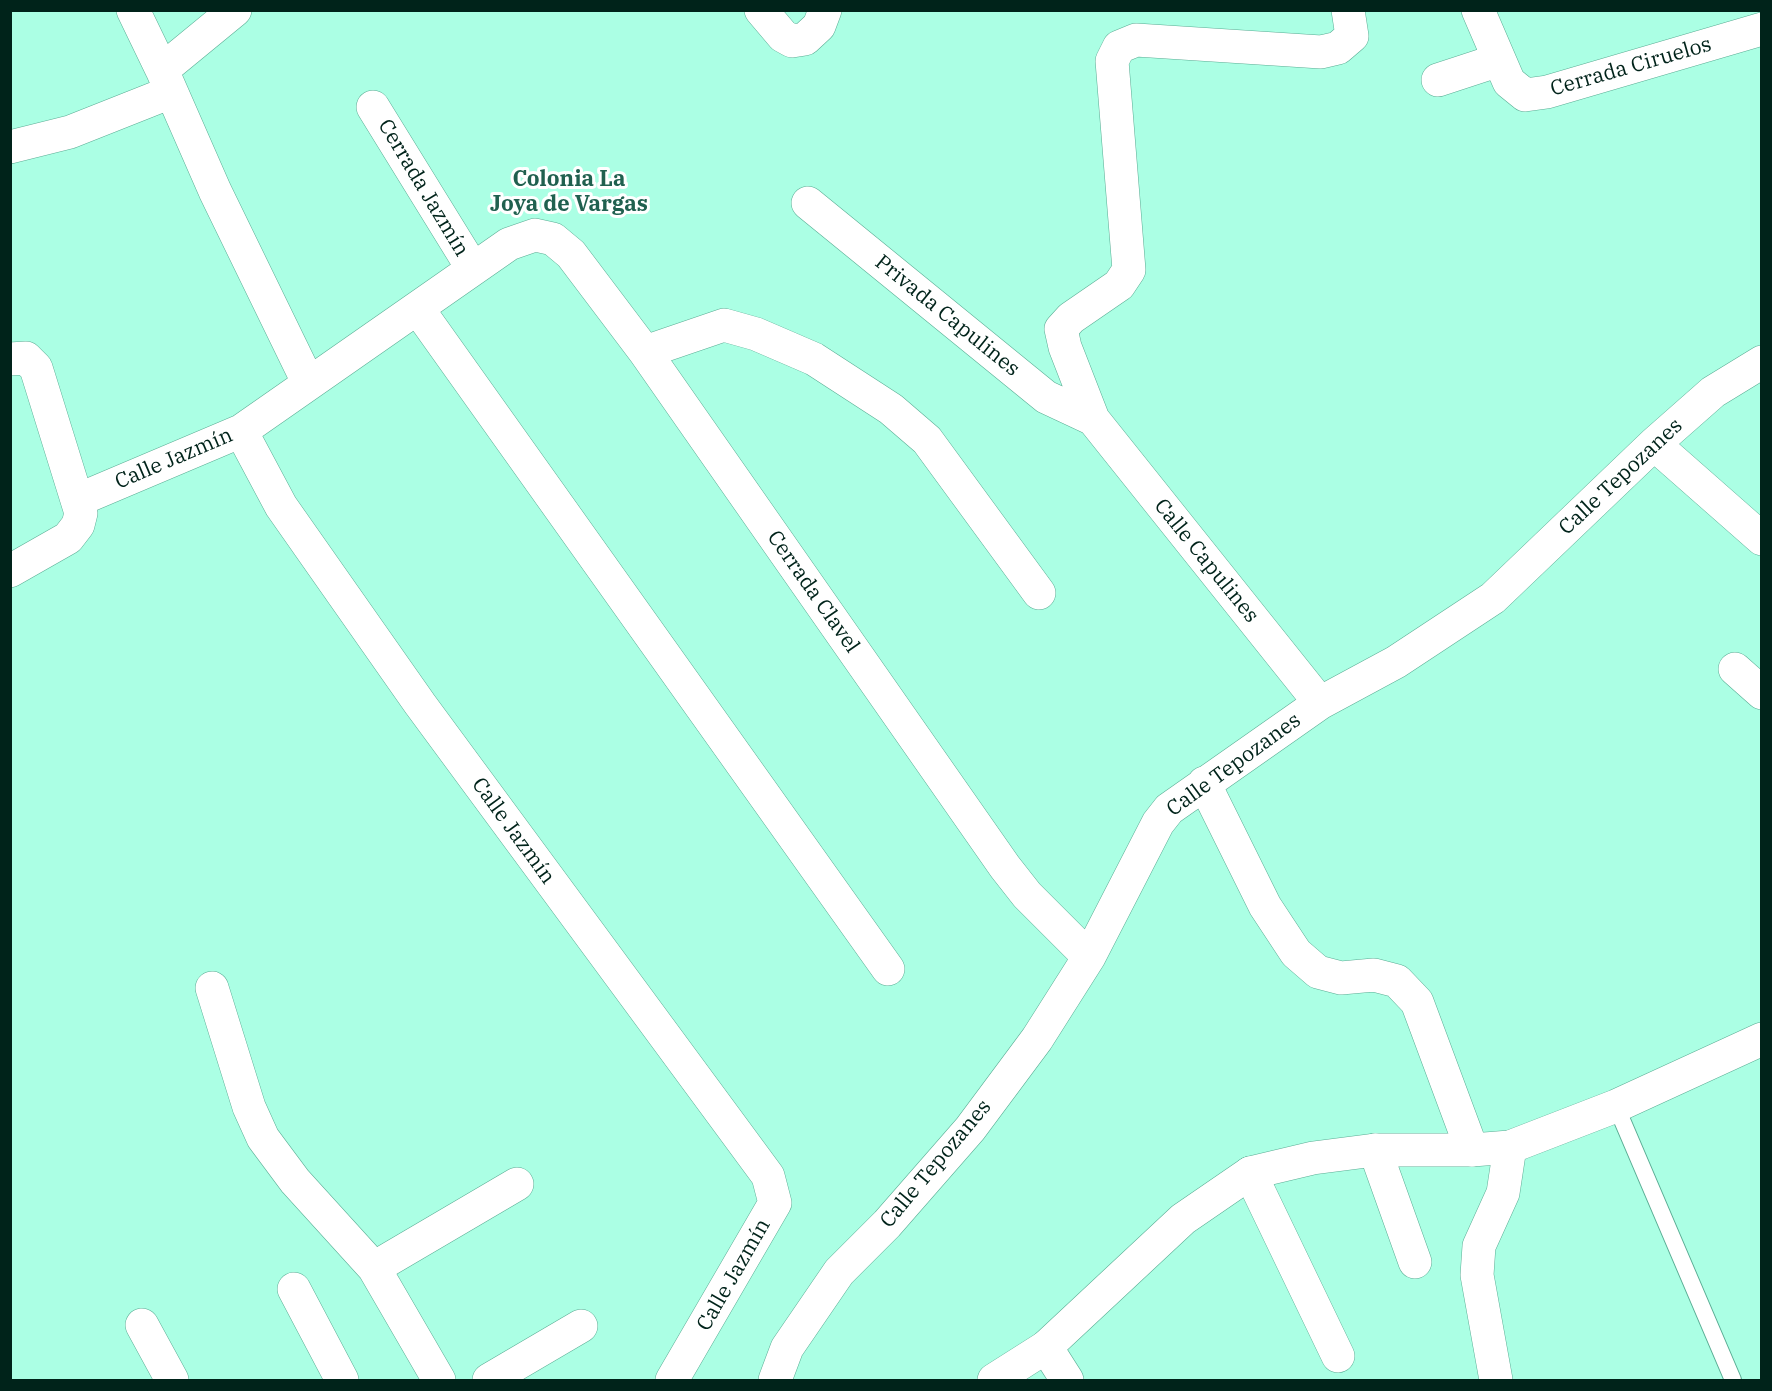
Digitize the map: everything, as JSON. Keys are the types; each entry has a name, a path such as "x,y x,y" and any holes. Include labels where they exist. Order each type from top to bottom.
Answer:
{"street":[{"path":"133,10 223,209 308,382"},
{"path":"10,147 70,132 167,81 235,10"},
{"path":"761,10 783,36 792,41 805,39 819,26 825,10"},
{"path":"1093,419 1065,347 1061,329 1071,318 1119,285 1129,270 1112,62 1119,47 1136,40 1321,52 1338,48 1352,36 1348,10"},
{"name":"Cerrada Ciruelos","path":"1478,10 1509,82 1525,95 1547,92 1761,29"},
{"path":"1438,80 1499,60"},
{"name":"Cerrada Jazmín","path":"373,106 472,269"},
{"name":"Privada Capulines","path":"808,203 1046,397 1093,419"},
{"name":"Cerrada Clavel","path":"472,269 509,244 534,235 553,239 571,254 645,352 1005,867 1027,895 1089,957"},
{"path":"241,430 308,382 418,309 472,269"},
{"path":"418,309 888,969"},
{"path":"645,352 724,326 756,334 814,359 891,409 927,440 1040,593"},
{"path":"10,571 68,538 78,525 81,513 36,368 18,358"},
{"name":"Calle Tepozanes","path":"775,1380 787,1348 839,1272 887,1224 970,1129 1037,1039 1089,957 1158,823 1169,809 1320,703 1396,662 1493,598 1654,444 1713,392 1761,362"},
{"name":"Calle Capulines","path":"1093,419 1320,703"},
{"name":"Calle Jazmín","path":"78,500 241,430 281,506 420,704 768,1176 775,1203 672,1380"},
{"path":"1654,444 1761,539"},
{"path":"1735,669 1761,693"},
{"path":"1203,783 1265,906 1296,953 1318,972 1341,978 1374,975 1397,981 1417,1002 1472,1150"},
{"path":"212,988 249,1107 263,1138 295,1181 374,1268 439,1380"},
{"path":"994,1380 1046,1347 1183,1219 1250,1173 1313,1158 1375,1150 1472,1150 1510,1147 1616,1106 1760,1042"},
{"path":"1496,1380 1477,1275 1479,1246 1503,1192 1510,1147"},
{"path":"1375,1150 1415,1262"},
{"path":"1250,1173 1338,1356"},
{"path":"374,1268 518,1184"},
{"path":"294,1289 342,1380"},
{"path":"142,1325 172,1380"},
{"path":"489,1380 581,1326"},
{"path":"1046,1347 1067,1380"}],"lane":[{"path":"1616,1106 1733,1380"}],"district":[{"name":"Colonia La Joya de Vargas","path":"569,192"}]}
